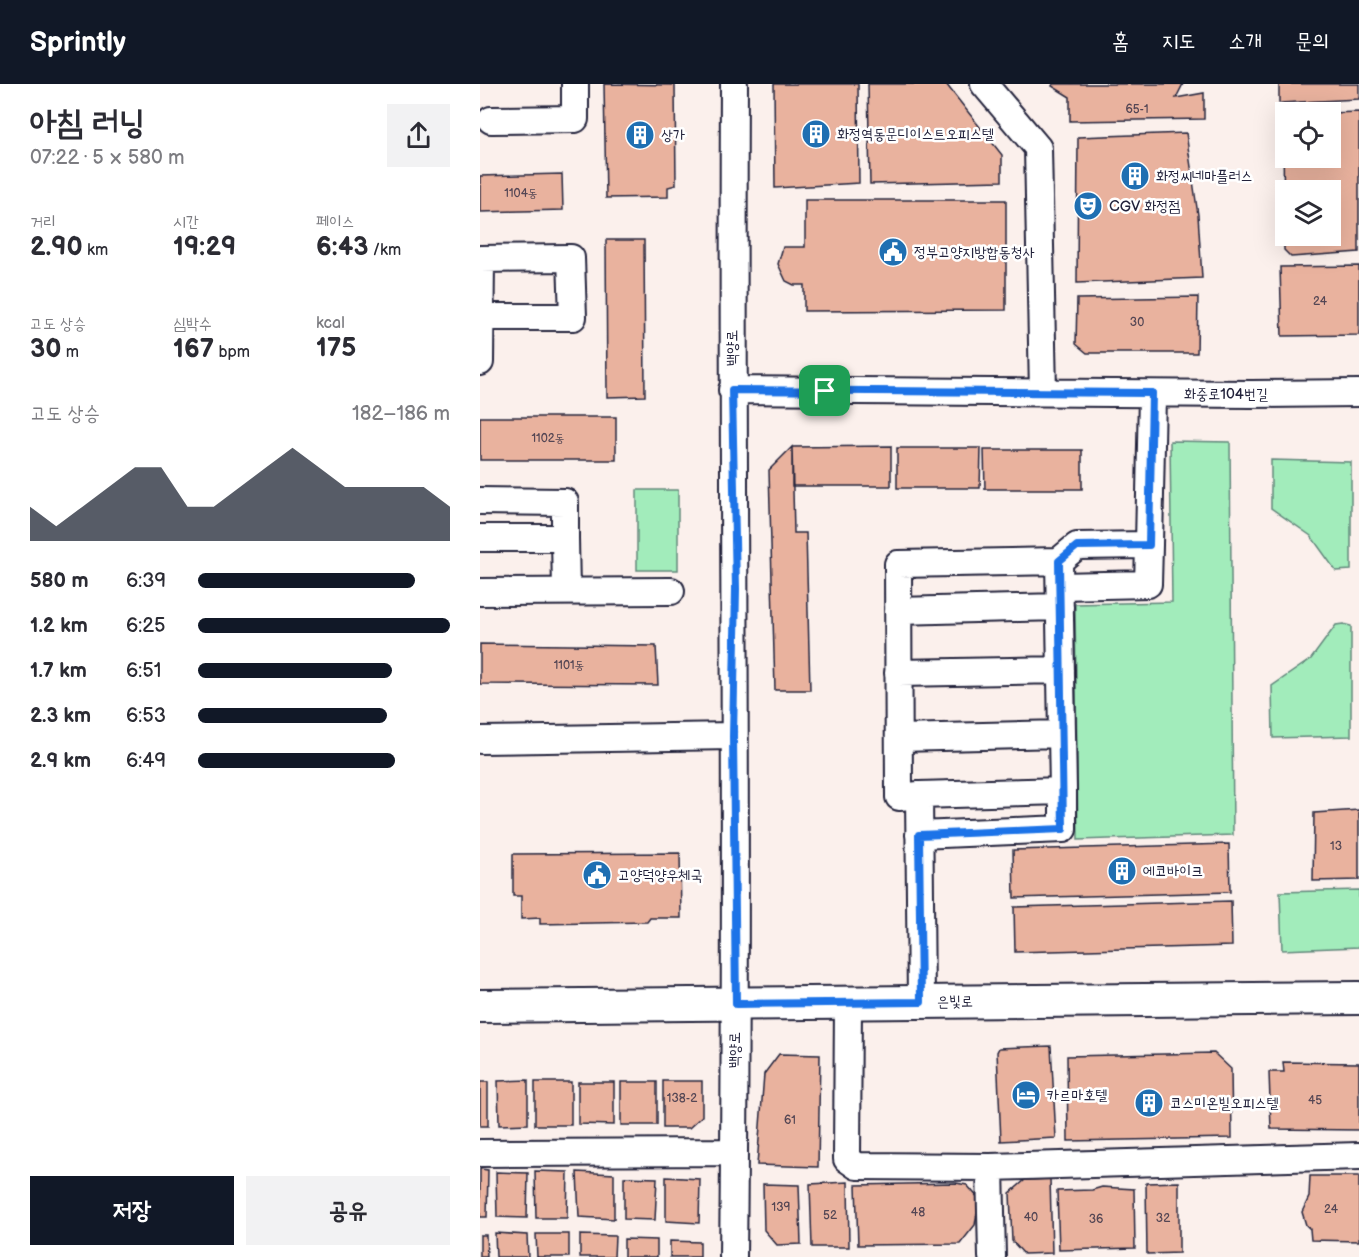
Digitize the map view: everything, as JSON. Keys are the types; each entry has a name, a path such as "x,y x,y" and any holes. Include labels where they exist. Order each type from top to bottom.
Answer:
{"main road":[{"name":"은빛로","path":"480,1005 1359,998"}],"street":[{"path":"491,120 575,119 575,84"},
{"name":"백양로","path":"733,1257 736,1004 733,736 736,589 732,390 734,84"},
{"path":"984,84 1038,148 1043,392"},
{"path":"480,317 573,317 572,258 481,259 480,317 480,362"},
{"name":"화중로104번길","path":"732,390 1359,393"},
{"path":"898,611 1060,597 1148,584 1152,393"},
{"path":"480,501 565,502 566,591"},
{"path":"480,538 565,538"},
{"path":"1063,791 899,797 898,564 1059,561 1077,546 1149,545"},
{"path":"919,835 1063,829 1059,561"},
{"path":"480,592 671,591"},
{"path":"898,673 1061,669"},
{"path":"899,738 1062,734"},
{"path":"480,740 733,736"},
{"path":"919,795 921,1002"},
{"path":"848,1001 847,1159 857,1166 990,1167 1359,1156"},
{"path":"480,1153 734,1152"},
{"path":"990,1167 992,1257"}],"green space":[{"path":"1170,441 1230,442 1233,835 1078,840 1075,604 1172,602"},
{"path":"1271,460 1351,462 1351,570 1336,571 1311,536 1271,508"},
{"path":"637,490 678,490 678,570 637,570"},
{"path":"1336,625 1351,626 1351,736 1273,738 1272,686 1311,659"},
{"path":"1359,890 1359,947 1282,950 1280,892"}],"building":[{"name":"상가","path":"604,84 675,85 676,185 668,187 668,197 606,198"},
{"name":"화정역동문디이스트오피스텔","path":"774,84 858,84 859,183 775,188"},
{"path":"868,84 946,84 1002,155 1002,181 870,184"},
{"path":"1053,84 1183,84 1176,98 1204,93 1204,119 1070,121 1070,97 1052,86"},
{"path":"1279,84 1359,84 1359,99 1279,102"},
{"path":"1359,112 1359,252 1291,257 1284,250 1284,246 1341,246 1341,180 1283,180 1283,168 1341,168 1341,113"},
{"name":"화정씨네마플러스","path":"1186,133 1198,215 1202,278 1077,283 1078,137"},
{"path":"562,174 563,210 480,212 480,176"},
{"name":"정부고양지방합동청사","path":"805,200 1006,200 1006,310 804,311 804,285 794,285 786,281 778,264 783,247 805,247"},
{"path":"606,240 644,240 645,396 607,397"},
{"path":"1359,266 1359,335 1282,336 1280,267"},
{"path":"1198,297 1197,353 1087,353 1076,344 1077,299"},
{"path":"480,417 616,417 616,460 480,460"},
{"path":"891,446 891,486 792,486 792,447"},
{"path":"792,447 794,533 806,533 810,690 775,690 769,470"},
{"path":"897,448 981,448 980,488 897,488"},
{"path":"984,450 1082,450 1082,489 985,489"},
{"path":"480,644 656,646 658,685 480,684"},
{"path":"1359,810 1359,880 1313,881 1314,813"},
{"name":"에코바이크","path":"1229,844 1230,892 1014,898 1013,850"},
{"name":"고양덕양우체국","path":"680,853 681,918 650,918 647,922 540,924 540,918 521,919 521,896 513,896 513,854"},
{"path":"1231,901 1232,946 1015,952 1014,907"},
{"name":"카르마호텔","path":"1051,1046 1056,1138 1001,1141 997,1052 999,1048"},
{"name":"코스미온빌오피스텔","path":"1214,1053 1231,1069 1232,1138 1068,1141 1067,1056"},
{"path":"779,1054 820,1055 818,1167 757,1165 764,1074"},
{"path":"1283,1062 1359,1063 1359,1130 1271,1129 1269,1072 1284,1072"},
{"path":"528,1080 528,1124 499,1125 498,1081"},
{"path":"663,1081 702,1081 702,1116 689,1128 663,1128"},
{"path":"480,1082 488,1082 488,1126 480,1126"},
{"path":"535,1082 571,1082 571,1125 535,1125"},
{"path":"578,1082 614,1082 614,1125 578,1124"},
{"path":"621,1082 657,1082 657,1125 621,1125"},
{"path":"480,1169 488,1170 487,1217 480,1217"},
{"path":"535,1171 568,1172 567,1218 536,1218"},
{"path":"496,1172 528,1173 527,1218 497,1217"},
{"path":"577,1172 614,1174 614,1219 579,1217"},
{"path":"1310,1176 1359,1176 1359,1241 1311,1240 1310,1229 1306,1225 1302,1212 1309,1197"},
{"path":"624,1177 657,1178 655,1220 624,1219"},
{"path":"666,1177 700,1179 699,1223 666,1221"},
{"path":"1050,1179 1052,1253 1024,1254 1012,1241 1010,1193 1025,1180"},
{"path":"848,1182 849,1247 812,1247 810,1184"},
{"path":"1179,1182 1179,1253 1147,1254 1146,1183"},
{"path":"956,1183 967,1185 979,1199 975,1225 960,1244 858,1245 856,1185"},
{"path":"763,1184 799,1185 801,1244 777,1245 764,1230"},
{"path":"1102,1187 1134,1189 1135,1248 1059,1250 1057,1191 1092,1190"},
{"path":"495,1233 527,1235 528,1257 496,1257"},
{"path":"536,1234 569,1234 569,1257 537,1257"},
{"path":"480,1235 486,1235 487,1257 480,1257"},
{"path":"580,1235 615,1236 614,1257 580,1257"},
{"path":"624,1239 657,1240 657,1257 624,1257"},
{"path":"670,1241 700,1242 700,1257 670,1257"}],"place":[{"name":"화정역동문디이스트오피스텔","path":"816,134"},
{"name":"상가","path":"640,135"},
{"name":"화정씨네마플러스","path":"1135,176"},
{"name":"CGV 화정점","path":"1088,206"},
{"name":"정부고양지방합동청사","path":"893,252"},
{"name":"에코바이크","path":"1122,871"},
{"name":"고양덕양우체국","path":"597,875"},
{"name":"카르마호텔","path":"1026,1095"},
{"name":"코스미온빌오피스텔","path":"1149,1103"}],"route":[{"path":"732,390 825,391 1152,393 1149,545 1077,546 1059,561 1063,829 919,835 921,1002 736,1004 733,736 736,589 732,390"}]}
